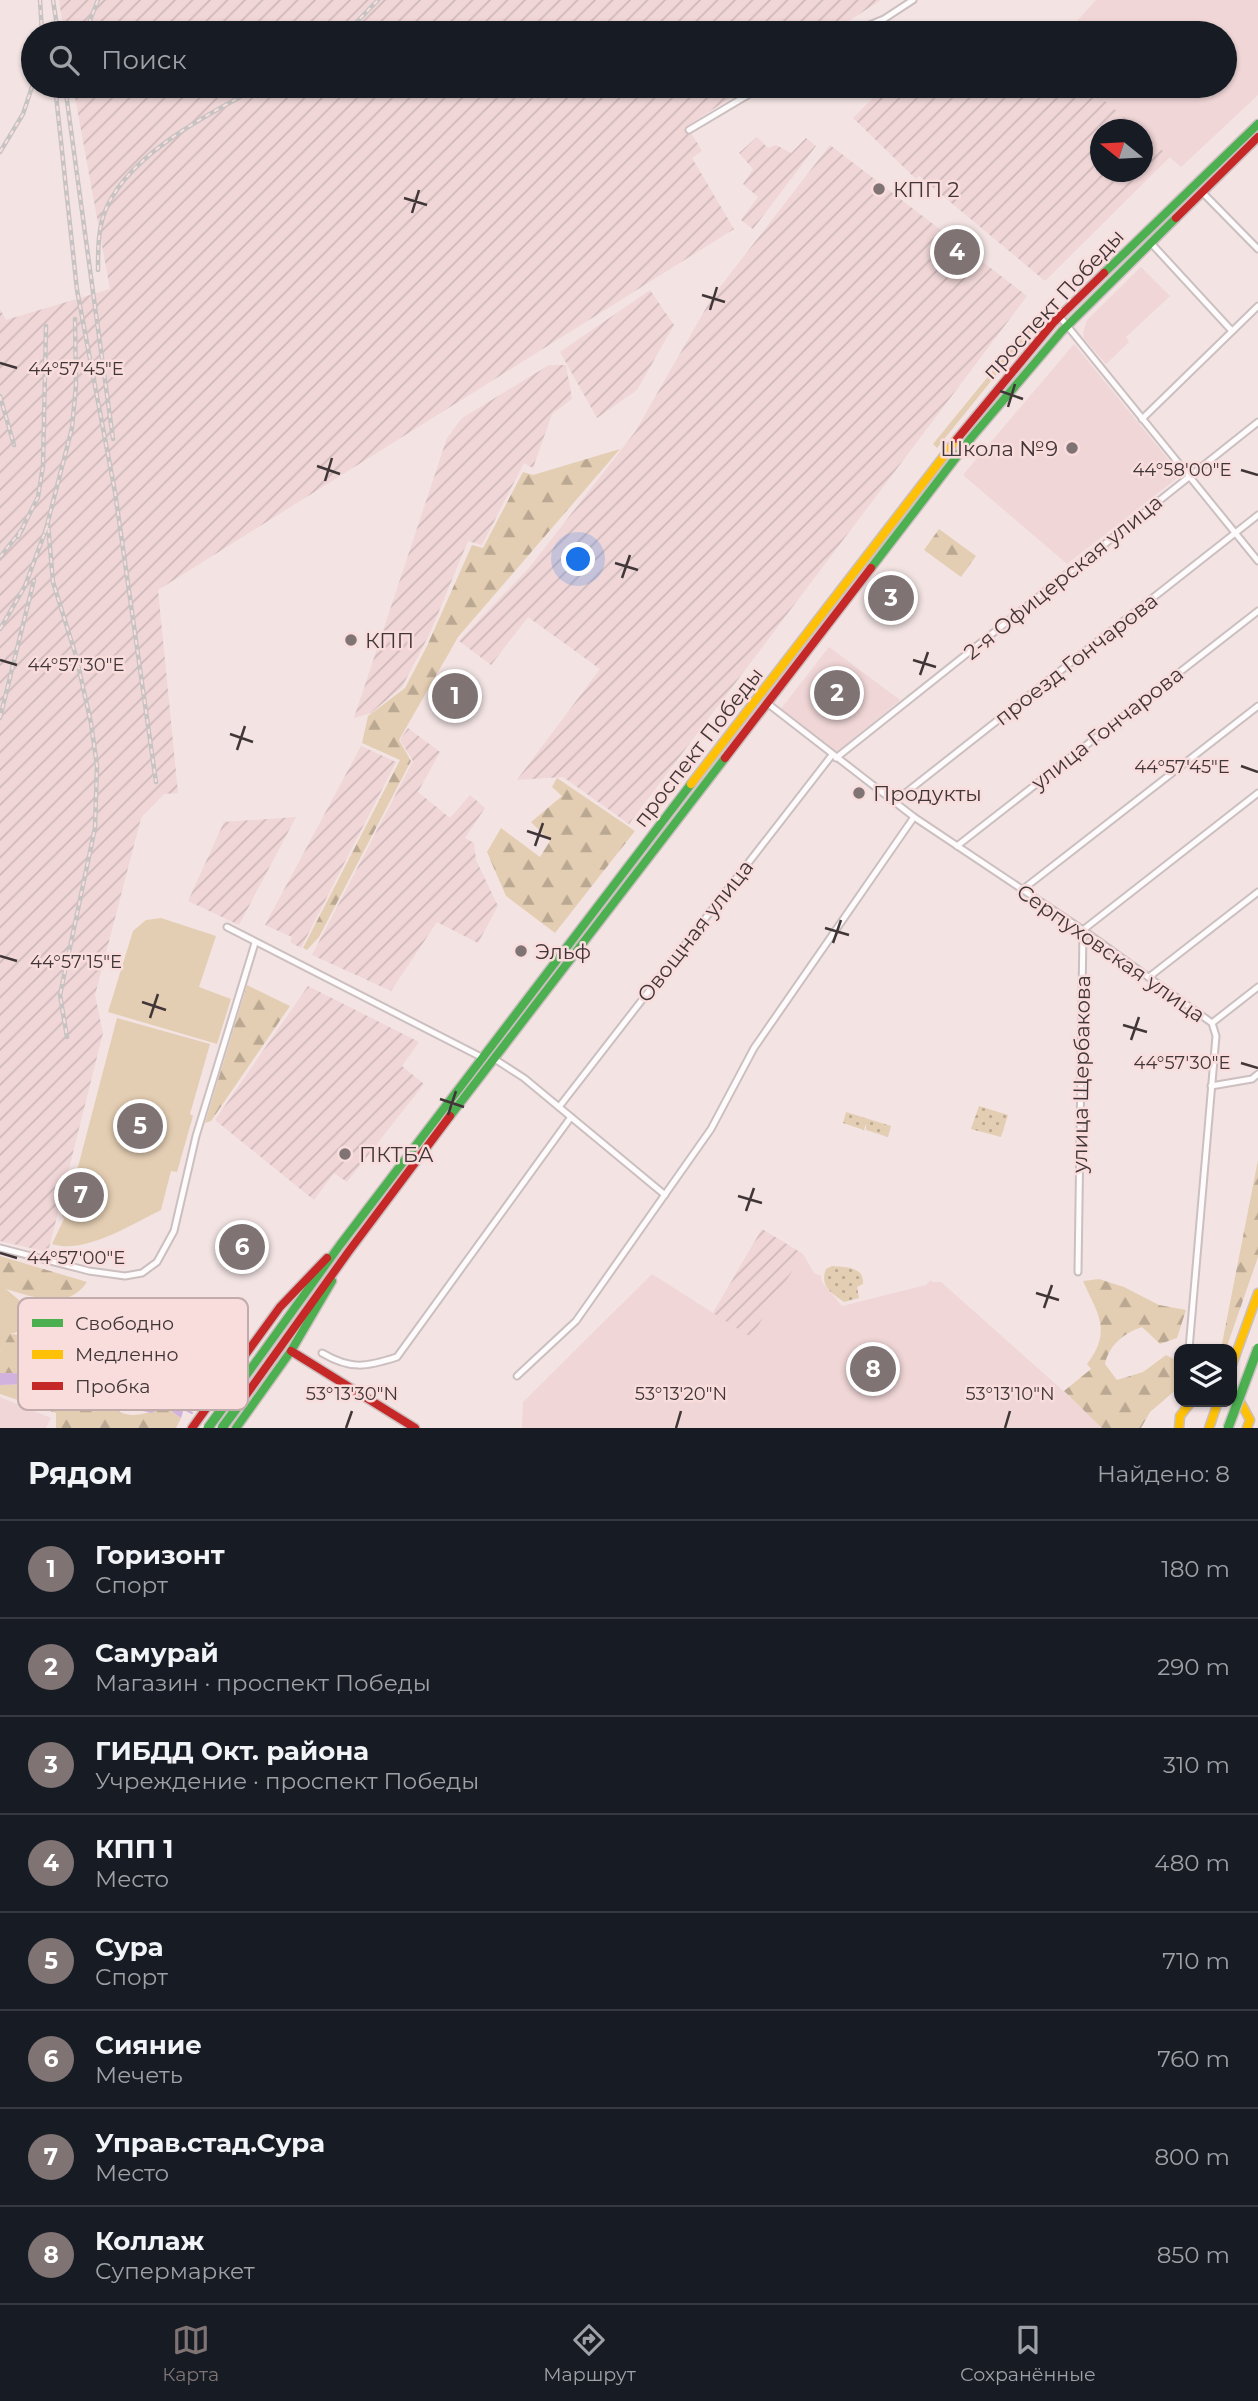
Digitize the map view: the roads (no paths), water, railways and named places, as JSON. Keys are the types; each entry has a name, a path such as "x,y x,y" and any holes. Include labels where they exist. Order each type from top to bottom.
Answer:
{"main road":[{"name":"проспект Победы","path":"248,1373 481,1058 962,432 1059,317 1258,124"},
{"name":"проспект Победы","path":"248,1392 349,1251 494,1058 971,438 1067,325 1258,138"},
{"path":"248,1351 280,1307 340,1245"},
{"path":"218,1410 237,1426 291,1351 349,1251"},
{"path":"1237,1351 1258,1293"},
{"path":"1228,1428 1258,1348"},
{"path":"291,1351 415,1428"},
{"path":"1237,1400 1250,1420 1247,1428"},
{"path":"1178,1428 1180,1416 1187,1407"},
{"path":"1209,1428 1216,1407"},
{"path":"192,1428 205,1410"},
{"name":"проспект Победы","path":"208,1428 221,1410"},
{"name":"проспект Победы","path":"222,1428 235,1410"}],"street":[{"path":"879,21 913,0"},
{"path":"689,130 743,98"},
{"path":"1202,192 1258,249"},
{"path":"1150,242 1232,331"},
{"path":"1142,419 1258,306"},
{"path":"1059,317 1258,561"},
{"name":"2-я Офицерская улица","path":"834,757 1258,422"},
{"name":"проезд Гончарова","path":"894,802 1258,516"},
{"name":"улица Гончарова","path":"957,846 1258,611"},
{"name":"Серпуховская улица","path":"767,704 914,817 1083,930 1212,1023 1216,1036 1189,1344"},
{"path":"1022,890 1258,706"},
{"name":"Овощная улица","path":"559,1107 834,757"},
{"path":"1083,930 1258,793"},
{"path":"517,1376 576,1321 711,1129 754,1048 914,817"},
{"path":"1149,977 1258,892"},
{"path":"228,928 481,1058 494,1058 524,1078 665,1195"},
{"name":"улица Щербакова","path":"1078,1272 1083,930"},
{"path":"0,1248 89,1271 125,1276 142,1273 157,1262 174,1231 196,1136 255,943"},
{"path":"1212,1023 1258,987"},
{"path":"1211,1086 1252,1079 1258,1074"},
{"path":"322,1353 339,1363 367,1367 397,1357 571,1117"}],"waterway":[{"path":"186,1410 192,1413"}],"railway":[{"path":"40,0 41,21"},
{"path":"53,0 56,21"},
{"path":"90,21 98,0"},
{"path":"358,21 378,0"},
{"path":"0,152 23,114 28,98"},
{"path":"56,98 77,290 115,492 156,782"},
{"path":"67,98 113,439"},
{"path":"98,270 99,236 103,217 113,195 129,175 170,139 238,98"},
{"path":"45,533 72,428 76,385 75,319"},
{"path":"18,537 38,497 43,466 46,326"},
{"path":"0,396 14,445"},
{"path":"0,629 25,586 48,524 53,582 76,656 91,723 97,766 95,828 60,995 67,1037"},
{"path":"0,557 23,528"},
{"path":"0,718 34,580"}],"place":[{"name":"КПП 2","path":"879,189"},
{"name":"КПП 1","path":"957,252"},
{"name":"Школа №9","path":"1072,448"},
{"name":"ГИБДД Окт. района","path":"891,598"},
{"name":"КПП","path":"351,640"},
{"name":"Самурай","path":"837,693"},
{"name":"Горизонт","path":"455,696"},
{"name":"Продукты","path":"859,793"},
{"name":"Эльф","path":"521,951"},
{"name":"Сура","path":"140,1126"},
{"name":"ПКТБА","path":"345,1154"},
{"name":"Управ.стад.Сура","path":"81,1195"},
{"name":"Сияние","path":"242,1247"},
{"name":"Коллаж","path":"873,1369"}]}
